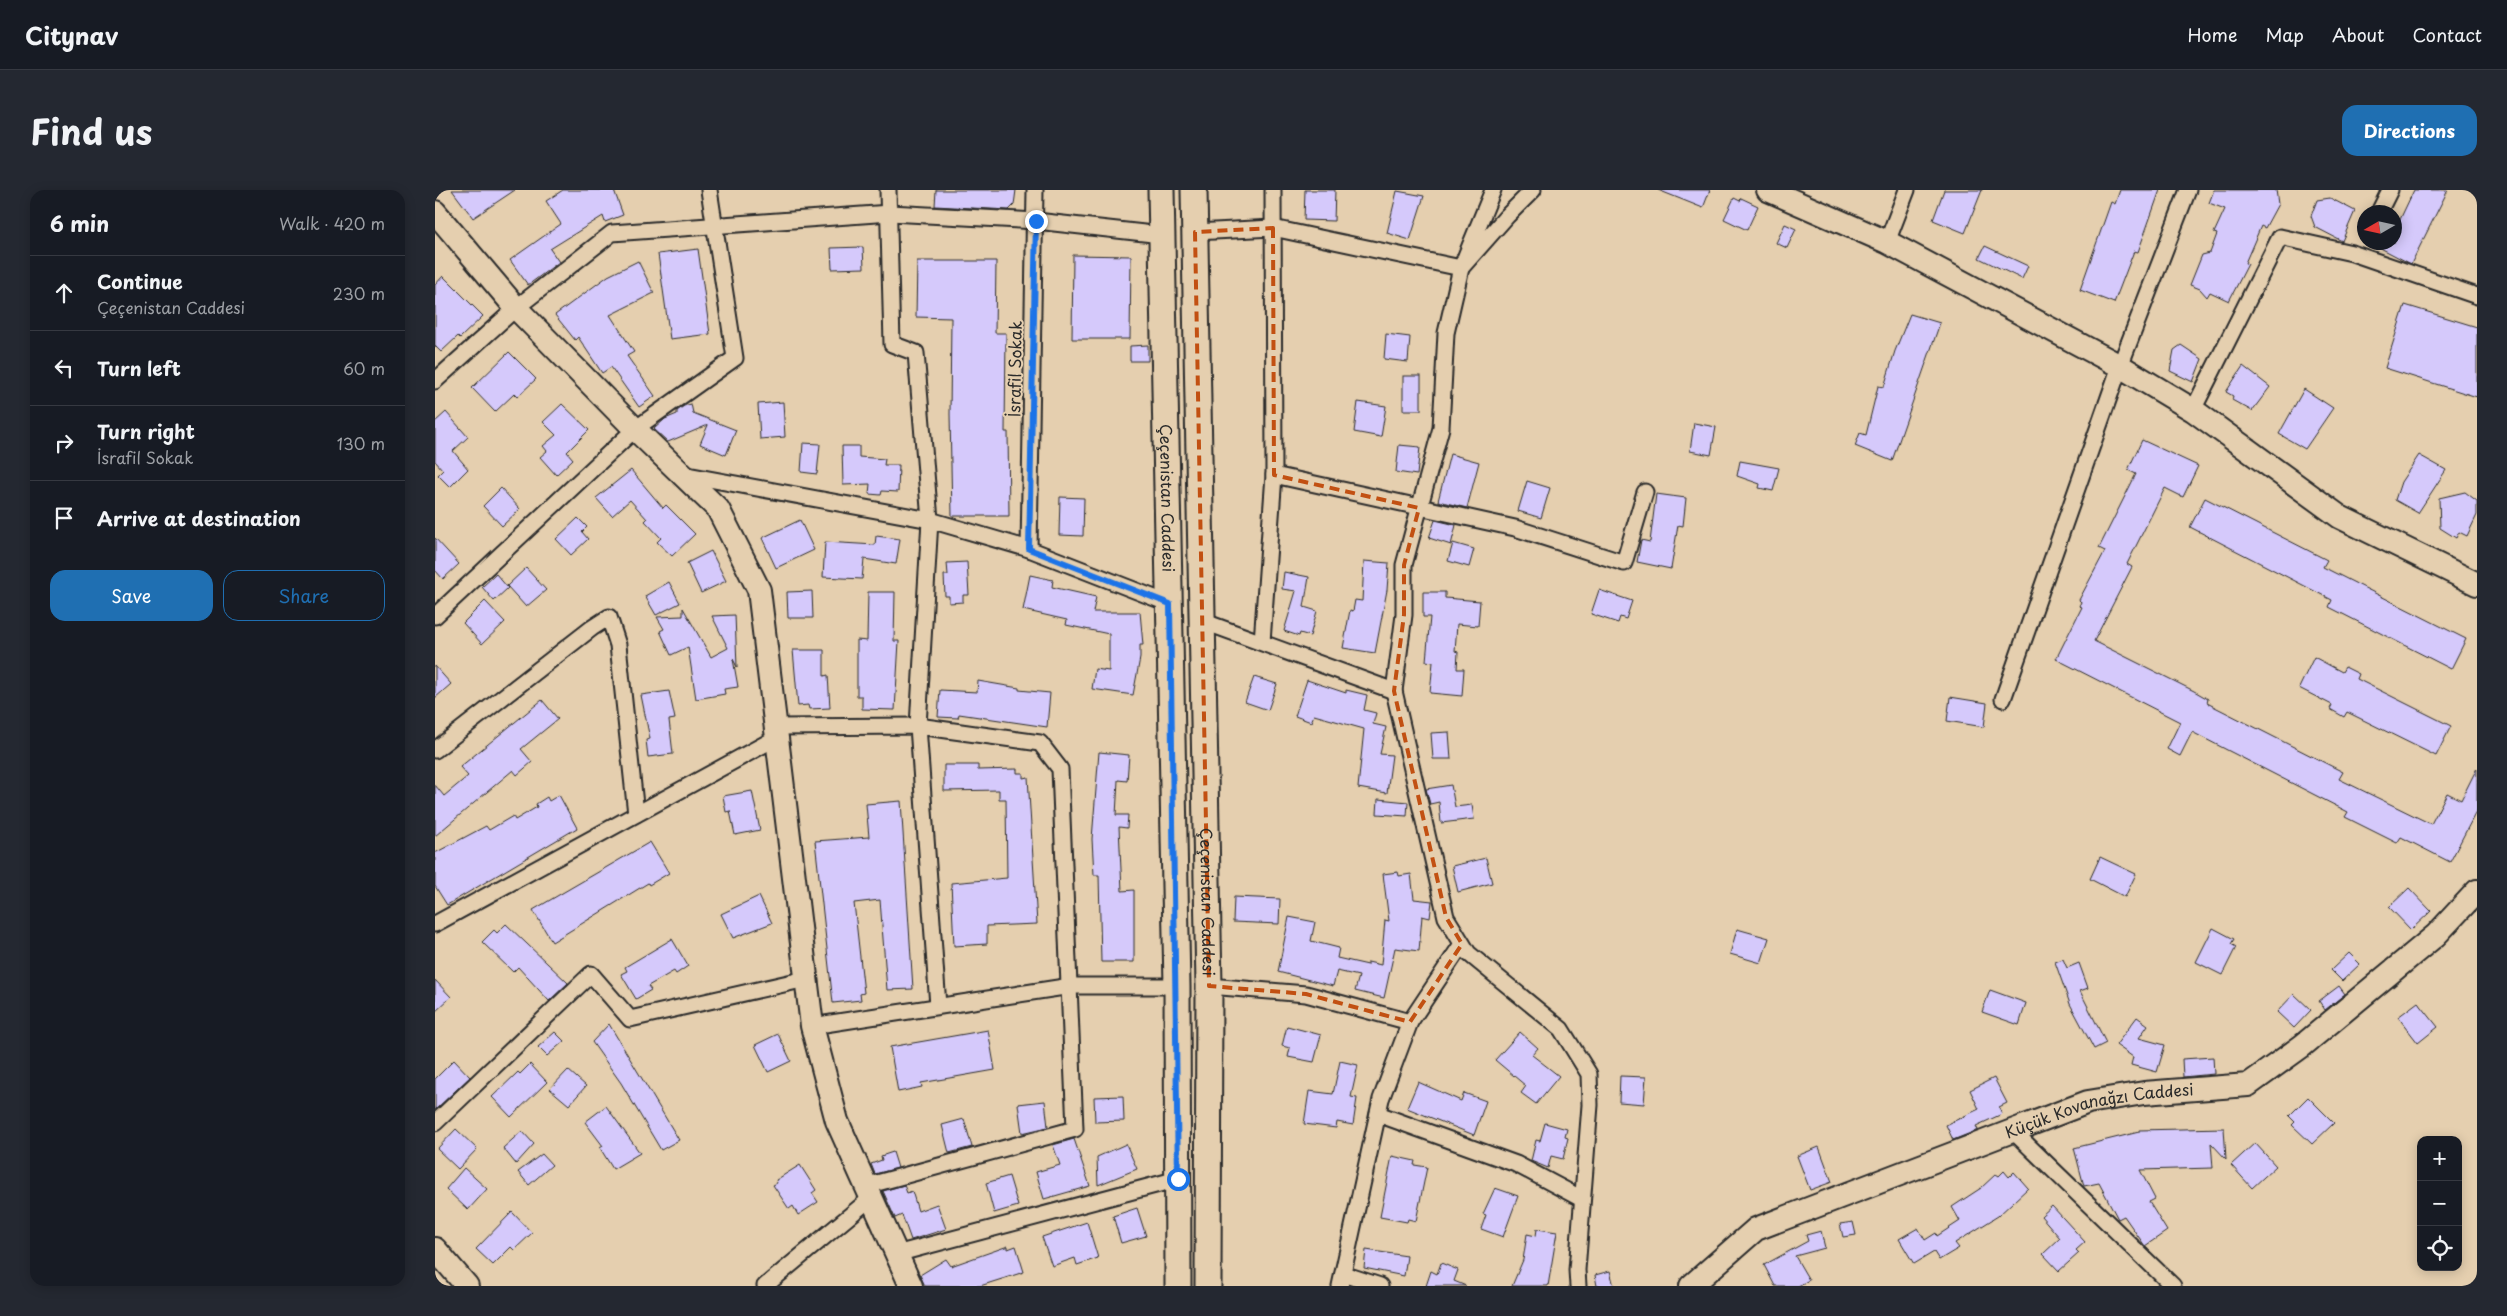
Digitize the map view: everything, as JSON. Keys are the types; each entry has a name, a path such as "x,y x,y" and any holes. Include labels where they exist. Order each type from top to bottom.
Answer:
{"main road":[{"name":"Çeçenistan Caddesi","path":"1161,190 1177,986 1178,1286"},
{"name":"Çeçenistan Caddesi","path":"1194,190 1209,986 1208,1286"}],"street":[{"path":"435,616 635,429 735,358 713,226 709,190"},
{"path":"889,190 892,344 916,353 930,520 918,726 938,1006"},
{"name":"İsrafil Sokak","path":"1029,549 1036,221 1035,190"},
{"path":"1262,642 1274,476 1273,190"},
{"path":"1493,190 1461,268 1446,332 1441,428 1404,565 1404,615 1394,691 1446,916 1468,953 1561,1029 1589,1074 1590,1104 1577,1270 1578,1286"},
{"path":"1461,268 1533,190"},
{"path":"1768,190 1887,242 2120,366 2193,410 2340,517 2477,584"},
{"path":"1887,242 1907,190"},
{"path":"2003,700 2120,366 2188,190"},
{"path":"2382,205 2390,190"},
{"path":"435,212 516,308 635,429 718,509 759,590 812,1026 837,1121 911,1286"},
{"path":"435,381 516,308 612,233 890,213 1036,221 1162,235"},
{"path":"1195,232 1273,228 1461,268"},
{"path":"2193,410 2280,237 2357,248"},
{"path":"2364,250 2477,296"},
{"path":"681,473 930,520 1029,549 1170,604"},
{"path":"1274,476 1515,528 1624,563 1645,492"},
{"path":"435,750 591,628 609,618 618,645 636,814"},
{"path":"1202,621 1394,691"},
{"path":"437,920 636,814 775,732 918,726 1040,743 1060,769 1071,986 1075,1129 868,1192 765,1286"},
{"name":"Küçük Kovanağzı Caddesi","path":"1691,1286 1756,1229 2089,1102 2144,1093 2249,1085 2301,1046 2435,936 2477,891"},
{"path":"1380,1286 1341,1280 1378,1114 1410,1022 1462,944"},
{"path":"435,1124 591,974 630,1019 806,979"},
{"path":"812,1026 1071,986 1177,986"},
{"path":"1209,986 1306,994 1410,1022"},
{"path":"1378,1114 1516,1164 1583,1198"},
{"path":"2013,1131 2173,1286"},
{"path":"896,1254 1178,1179"},
{"path":"435,1249 467,1286"}],"highlighted area":[{"path":"1273,228 1274,475 1419,508 1404,565 1404,615 1394,691 1446,917 1462,944 1410,1022 1306,994 1209,986 1195,232"}],"building":[{"path":"452,190 515,190 473,218"},
{"path":"563,190 614,190 623,215 605,222 603,216 550,249 559,262 528,285 510,260 561,224 546,201"},
{"path":"936,190 1016,190 1014,205 1009,210 935,206"},
{"path":"1305,190 1335,190 1334,221 1304,220"},
{"path":"1658,190 1710,190 1703,208"},
{"path":"1944,190 1982,190 1965,233 1933,220"},
{"path":"2120,190 2160,190 2138,252 2134,251 2114,303 2080,290 2111,202 2115,204"},
{"path":"2214,190 2276,190 2278,204 2265,228 2261,226 2245,263 2248,264 2229,301 2210,292 2207,297 2200,289 2190,285 2202,255 2210,253 2217,234 2214,233 2225,209 2209,203"},
{"path":"2414,190 2448,190 2411,264 2384,250 2402,250 2402,215"},
{"path":"1397,191 1424,196 1410,240 1387,233"},
{"path":"1734,198 1740,201 1741,198 1758,206 1747,230 1724,219"},
{"path":"2330,198 2355,211 2342,241 2315,227 2311,216 2317,200"},
{"path":"1785,224 1796,229 1787,248 1776,243"},
{"path":"1985,246 2028,266 2022,279 1979,258"},
{"path":"863,247 864,268 832,269 831,248"},
{"path":"698,249 710,334 670,339 658,254"},
{"path":"1073,255 1131,256 1130,339 1072,339"},
{"path":"638,261 654,293 610,315 634,352 627,356 655,396 639,407 611,367 602,373 578,337 575,340 555,315 608,276"},
{"path":"917,261 996,261 995,333 1006,333 1005,432 1008,432 1009,516 952,516 951,318 916,317"},
{"path":"443,276 483,316 460,338 458,336 441,352 435,346 435,285"},
{"path":"2405,305 2477,327 2477,397 2385,368"},
{"path":"1910,314 1940,323 1892,461 1855,446 1860,433 1866,435 1878,386 1884,387 1895,351"},
{"path":"1386,334 1410,337 1408,362 1384,359"},
{"path":"1148,345 1148,361 1130,361 1130,346"},
{"path":"2181,345 2202,359 2193,382 2170,371 2174,350"},
{"path":"509,352 536,379 517,397 514,394 495,412 472,388"},
{"path":"2243,366 2270,387 2252,411 2232,400 2233,396 2226,392"},
{"path":"1403,376 1421,376 1421,410 1403,410"},
{"path":"2304,389 2333,408 2305,449 2279,434"},
{"path":"783,402 785,437 760,439 758,404"},
{"path":"1358,402 1386,406 1381,437 1354,432"},
{"path":"562,404 589,430 567,452 573,459 556,475 540,457 547,451 543,446 556,435 543,422"},
{"path":"691,404 693,413 736,430 726,455 700,444 708,425 668,442 654,429 665,419 677,414 677,411 684,406"},
{"path":"446,412 468,437 453,451 468,469 450,487 438,475 443,470 435,461 435,422"},
{"path":"1694,423 1716,427 1711,455 1690,451"},
{"path":"2142,440 2198,466 2183,497 2165,488 2127,564 2132,567 2094,641 2194,691 2208,699 2207,703 2343,772 2339,779 2431,824 2447,793 2461,800 2477,768 2477,810 2450,862 2401,837 2397,843 2345,817 2348,812 2192,732 2180,756 2167,749 2180,722 2056,659 2082,607 2079,606 2081,602 2079,600 2105,551 2099,548 2136,474 2128,470"},
{"path":"803,443 820,444 817,474 801,472"},
{"path":"1399,445 1420,447 1417,475 1396,472"},
{"path":"842,446 859,446 859,457 885,459 884,465 899,465 898,492 882,491 881,495 869,494 870,484 843,485"},
{"path":"1450,454 1479,462 1467,508 1438,501"},
{"path":"2419,455 2446,470 2418,513 2395,500 2401,482"},
{"path":"1740,461 1779,468 1773,491 1759,488 1760,484 1737,476"},
{"path":"631,470 663,508 666,505 695,534 672,556 657,542 661,538 645,521 647,519 630,500 612,516 596,498"},
{"path":"1527,481 1550,488 1541,518 1518,511"},
{"path":"501,488 520,509 502,526 483,506"},
{"path":"2465,492 2477,501 2477,515 2467,536 2459,532 2456,538 2440,528 2439,498"},
{"path":"1656,494 1686,498 1683,526 1678,525 1671,569 1637,562 1641,540 1650,542"},
{"path":"1060,497 1084,498 1083,536 1059,535"},
{"path":"2205,498 2327,560 2323,567 2466,639 2451,669 2329,607 2332,600 2190,527"},
{"path":"578,518 587,527 582,532 588,539 571,555 556,539"},
{"path":"800,520 814,550 776,568 762,538"},
{"path":"1435,520 1456,525 1451,545 1429,538"},
{"path":"876,536 900,539 896,564 864,559 862,579 823,577 825,542 875,545"},
{"path":"435,538 459,564 443,579 435,570"},
{"path":"1453,543 1474,549 1469,567 1448,561"},
{"path":"711,551 726,581 701,593 687,563"},
{"path":"1364,561 1389,563 1387,590 1375,653 1343,648 1350,610 1353,611 1355,600 1362,601"},
{"path":"967,562 969,595 963,595 963,602 949,603 949,596 945,596 944,575 948,575 947,563"},
{"path":"526,568 546,590 526,607 507,586"},
{"path":"1284,572 1309,577 1304,607 1317,611 1310,636 1300,633 1299,636 1284,631 1296,591 1282,589"},
{"path":"496,574 508,588 494,601 482,587"},
{"path":"1030,575 1053,580 1052,587 1096,597 1093,612 1140,612 1143,645 1140,645 1140,658 1133,695 1092,689 1095,669 1109,671 1109,634 1066,625 1067,620 1023,610"},
{"path":"669,582 680,603 656,615 645,596"},
{"path":"1599,590 1632,601 1626,619 1620,617 1618,623 1591,614"},
{"path":"812,591 813,618 788,618 787,592"},
{"path":"868,592 895,592 894,641 899,641 895,710 862,709 862,696 857,696 857,640 867,641"},
{"path":"1423,592 1445,592 1445,598 1480,601 1478,626 1457,624 1455,651 1458,652 1457,669 1464,669 1462,696 1430,693 1433,662 1426,661 1430,617 1423,617"},
{"path":"485,601 505,622 482,644 463,623"},
{"path":"683,608 711,657 728,648 712,616 735,615 737,667 733,659 738,687 724,689 725,694 696,699 688,647 671,655 660,631 664,629 657,617 683,616"},
{"path":"793,650 824,650 824,676 828,675 830,708 809,709 808,705 798,706"},
{"path":"2314,657 2342,672 2345,667 2359,674 2357,679 2451,726 2436,756 2347,712 2344,717 2330,709 2332,705 2299,688"},
{"path":"435,666 451,684 435,698"},
{"path":"1254,677 1277,684 1268,710 1245,702"},
{"path":"1307,680 1346,693 1346,690 1367,695 1364,710 1376,713 1373,724 1386,727 1380,754 1392,755 1387,793 1358,788 1364,729 1314,715 1311,722 1295,716"},
{"path":"978,681 1019,688 1019,690 1050,693 1047,727 959,714 958,718 938,717 940,690 977,692"},
{"path":"669,691 675,719 669,720 673,754 648,757 646,740 650,739 641,695"},
{"path":"1950,697 1987,703 1984,727 1947,721"},
{"path":"542,700 558,719 521,749 532,762 517,775 513,770 435,836 435,785 444,796 468,776 460,767"},
{"path":"1449,732 1451,759 1433,759 1431,733"},
{"path":"1099,752 1129,755 1127,781 1118,780 1116,815 1128,815 1127,828 1119,827 1122,891 1134,890 1134,962 1101,962 1099,875 1094,875 1092,839"},
{"path":"944,765 978,765 978,770 1017,769 1017,773 1023,773 1023,778 1028,777 1037,924 987,926 987,944 954,946 951,883 1007,878 1006,799 999,799 999,790 944,791"},
{"path":"1451,785 1455,807 1472,805 1474,819 1441,823 1439,802 1430,804 1426,789"},
{"path":"752,791 760,830 735,835 730,811 726,812 723,796"},
{"path":"559,795 577,828 447,905 435,886 435,853 486,826 489,830 513,816 515,820 537,807 536,804 547,797 549,801"},
{"path":"1378,799 1408,802 1407,816 1377,814"},
{"path":"901,801 913,989 887,990 880,900 854,903 864,993 860,994 861,1000 833,1003 815,841 869,837 866,804"},
{"path":"650,842 669,873 649,885 648,883 552,942 533,910"},
{"path":"2100,857 2136,874 2125,897 2090,879"},
{"path":"1486,858 1492,883 1458,892 1452,866"},
{"path":"1398,872 1399,876 1411,874 1414,899 1432,901 1430,918 1422,916 1419,951 1395,948 1384,998 1355,991 1359,976 1337,971 1333,986 1278,972 1289,917 1315,922 1311,941 1339,948 1337,958 1368,965 1368,962 1381,965 1385,920 1389,921 1383,874"},
{"path":"2409,888 2431,911 2411,930 2389,907"},
{"path":"759,896 772,923 733,938 721,914"},
{"path":"1234,897 1280,899 1279,924 1233,922"},
{"path":"506,924 568,983 549,1001 518,967 513,972 482,942 494,930 497,933"},
{"path":"2213,928 2234,939 2231,944 2236,947 2222,975 2196,962"},
{"path":"1737,929 1769,938 1761,963 1730,954"},
{"path":"672,939 688,966 676,974 674,971 648,986 651,990 636,999 621,974 627,971 625,967"},
{"path":"2349,953 2360,964 2342,981 2331,970"},
{"path":"2063,959 2067,968 2079,963 2088,988 2080,991 2106,1043 2094,1049 2070,1004 2055,962"},
{"path":"435,980 451,997 435,1012"},
{"path":"2339,986 2345,994 2325,1010 2319,1001"},
{"path":"1990,990 2026,1003 2019,1025 1982,1012"},
{"path":"2294,994 2311,1010 2294,1028 2277,1012"},
{"path":"2418,1002 2438,1027 2418,1043 2398,1017"},
{"path":"2137,1017 2148,1025 2139,1038 2165,1045 2157,1072 2131,1065 2133,1057 2116,1045"},
{"path":"609,1024 679,1140 661,1150 621,1083 592,1042"},
{"path":"1287,1026 1321,1035 1314,1062 1288,1057 1290,1048 1282,1046"},
{"path":"988,1030 995,1070 921,1083 922,1087 898,1092 890,1047"},
{"path":"555,1032 564,1041 547,1056 538,1047"},
{"path":"1520,1032 1538,1048 1532,1055 1559,1076 1536,1104 1521,1093 1526,1086 1495,1060"},
{"path":"778,1034 791,1061 768,1072 755,1045"},
{"path":"2213,1057 2214,1074 2183,1077 2182,1059"},
{"path":"454,1060 470,1077 435,1110 435,1079"},
{"path":"1340,1061 1358,1065 1351,1097 1357,1098 1353,1125 1337,1122 1336,1128 1304,1124 1309,1091 1333,1094"},
{"path":"530,1064 547,1082 511,1117 492,1097 518,1072 520,1074"},
{"path":"568,1070 586,1086 569,1105 550,1089"},
{"path":"1620,1076 1646,1077 1644,1104 1619,1102"},
{"path":"1994,1078 2007,1103 1999,1107 2002,1114 1976,1126 1978,1130 1953,1140 1946,1125 1979,1109 1970,1090"},
{"path":"1418,1082 1461,1101 1464,1093 1486,1101 1474,1135 1407,1108"},
{"path":"1123,1096 1124,1121 1095,1122 1094,1097"},
{"path":"2308,1097 2334,1123 2312,1144 2292,1125 2295,1122 2289,1116"},
{"path":"1045,1101 1048,1127 1022,1133 1018,1104"},
{"path":"606,1106 640,1153 613,1169 600,1148 603,1146 585,1122"},
{"path":"964,1119 972,1147 949,1153 942,1125"},
{"path":"1545,1123 1567,1129 1565,1137 1568,1138 1563,1159 1551,1156 1548,1168 1531,1161 1536,1140 1540,1141"},
{"path":"2224,1128 2226,1159 2211,1143 2213,1168 2140,1170 2155,1199 2149,1202 2167,1231 2145,1246 2124,1216 2118,1219 2099,1183 2084,1186 2074,1148 2139,1132 2139,1130"},
{"path":"456,1129 477,1149 458,1169 437,1149"},
{"path":"522,1131 534,1144 516,1164 503,1148"},
{"path":"1074,1139 1090,1186 1044,1199 1036,1172 1060,1165 1053,1145"},
{"path":"2255,1143 2276,1166 2252,1188 2231,1165"},
{"path":"1126,1144 1137,1169 1098,1185 1097,1157"},
{"path":"1819,1147 1832,1182 1810,1190 1797,1156"},
{"path":"893,1152 898,1168 875,1174 871,1164 882,1160 881,1156"},
{"path":"542,1154 552,1165 529,1185 518,1172"},
{"path":"1392,1156 1415,1161 1414,1165 1427,1167 1416,1221 1408,1219 1407,1222 1380,1217"},
{"path":"800,1165 816,1190 812,1193 818,1202 798,1215 793,1206 789,1209 773,1185 777,1183 776,1180"},
{"path":"464,1168 487,1189 468,1210 446,1189"},
{"path":"2004,1171 2009,1177 2014,1172 2028,1188 1998,1216 1955,1243 1959,1248 1939,1260 1934,1252 1914,1264 1899,1239 1918,1228 1925,1240 1936,1233 1937,1236 1960,1221 1952,1207 1981,1188 1996,1174 1999,1176"},
{"path":"1009,1176 1018,1206 994,1213 986,1183"},
{"path":"904,1185 907,1193 912,1191 918,1211 937,1204 946,1229 911,1240 902,1215 895,1218 883,1191"},
{"path":"1495,1188 1518,1196 1503,1237 1481,1229 1486,1215 1483,1214"},
{"path":"2052,1206 2085,1242 2076,1250 2079,1253 2059,1271 2043,1254 2060,1238 2041,1216"},
{"path":"1137,1208 1146,1236 1121,1243 1113,1216"},
{"path":"512,1212 532,1233 514,1250 511,1247 493,1265 476,1249"},
{"path":"1087,1222 1098,1258 1077,1265 1075,1258 1052,1266 1042,1237"},
{"path":"1853,1222 1856,1235 1843,1237 1840,1224"},
{"path":"1537,1229 1557,1232 1548,1286 1512,1286 1523,1260 1527,1234 1536,1236"},
{"path":"1821,1231 1825,1248 1795,1256 1809,1280 1798,1286 1775,1286 1764,1265 1808,1241 1806,1235"},
{"path":"1008,1246 1008,1249 1016,1246 1024,1272 980,1286 925,1286 920,1275 946,1259 951,1266"},
{"path":"1366,1250 1407,1256 1404,1276 1364,1268"},
{"path":"1441,1263 1458,1270 1454,1281 1466,1286 1426,1286 1431,1271 1437,1274"},
{"path":"1610,1271 1614,1286 1597,1286 1595,1275"}],"route":[{"path":"1036,221 1029,549 1170,604 1177,986 1178,1179"}]}
